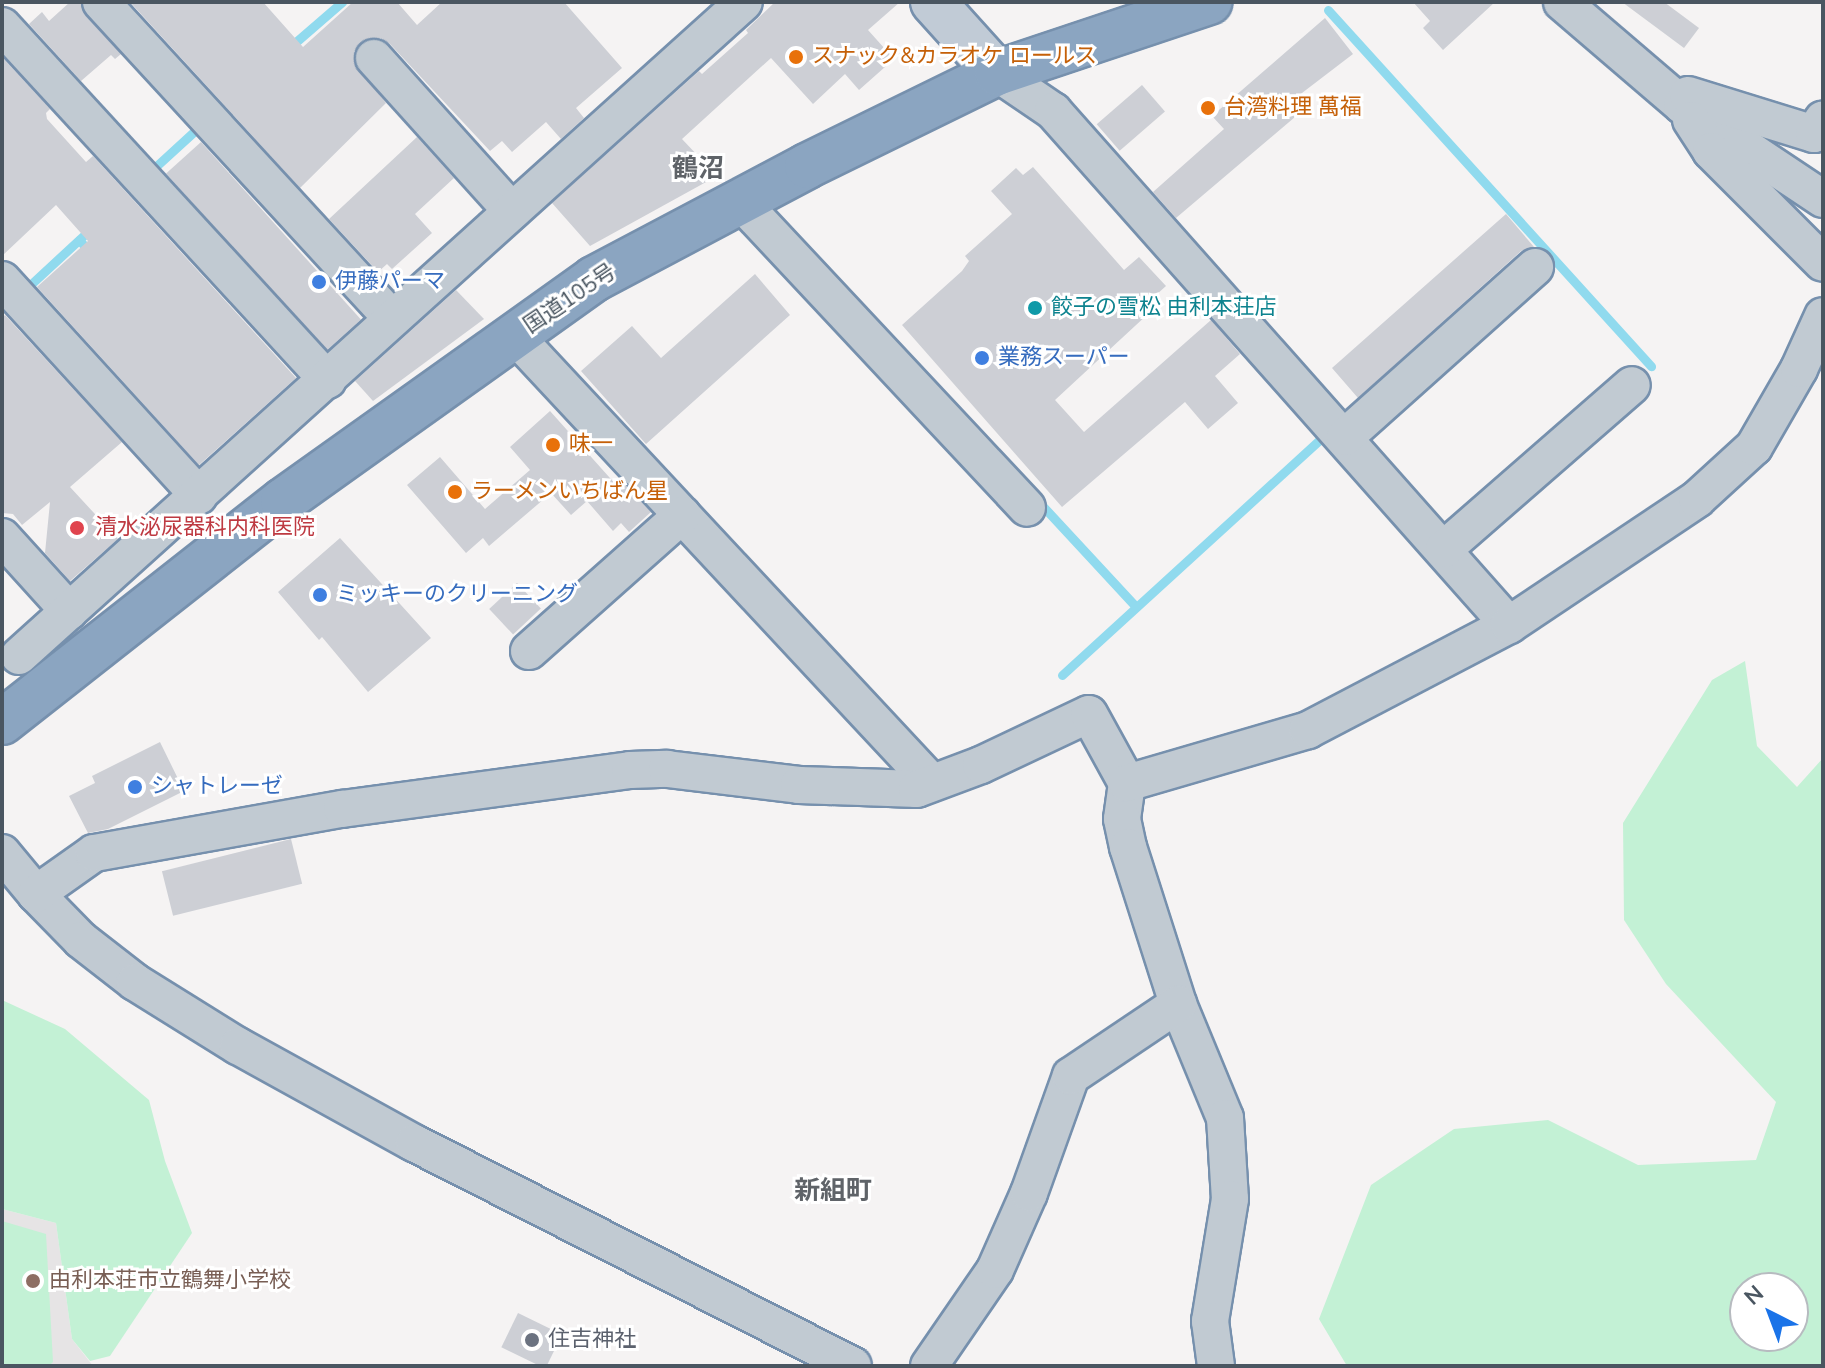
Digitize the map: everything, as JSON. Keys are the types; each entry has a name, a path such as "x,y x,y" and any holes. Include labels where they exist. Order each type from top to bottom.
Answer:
{"highway":[{"name":"国道105号","path":"2,722 283,501 594,279 740,201 997,73 1209,2"}],"street":[{"path":"2,9 19,2"},
{"path":"101,2 392,319"},
{"path":"19,656 744,2"},
{"path":"933,2 997,73 1053,111 1509,625"},
{"path":"1562,2 1672,96 1823,199"},
{"path":"2,26 327,380"},
{"path":"374,58 512,211"},
{"path":"1672,96 1814,134 1823,119"},
{"path":"1672,96 1711,151 1823,263"},
{"path":"740,201 1027,508"},
{"path":"1345,437 1535,267"},
{"path":"2,280 199,496"},
{"path":"1127,783 1308,730 1509,625 1697,499 1754,447 1799,369 1823,316"},
{"path":"515,336 932,783"},
{"path":"1444,549 1632,385"},
{"path":"529,651 682,515"},
{"path":"2,537 69,611"},
{"path":"36,894 94,853 342,809 630,770 667,769 799,785 917,789 981,765 1089,714 1127,783 1122,819 1128,847 1178,1004 1225,1118 1230,1199 1210,1321 1216,1366"},
{"path":"2,853 81,940 135,982 301,1084 849,1365"},
{"path":"929,1366 995,1270 1029,1193 1071,1076 1178,1004"}],"shaded area":[{"name":"由利本荘市立鶴舞小学校","path":"2,1209 56,1223 72,1339 93,1366 2,1366"}],"green space":[{"path":"1745,661 1757,746 1797,787 1823,758 1823,1366 1347,1366 1319,1319 1371,1185 1454,1129 1548,1120 1638,1165 1756,1160 1776,1102 1666,984 1624,920 1623,823 1712,680"},
{"path":"2,1000 65,1029 149,1100 165,1161 192,1233 110,1356 90,1361 72,1339 56,1223 2,1209"},
{"name":"由利本荘市立鶴舞小学校","path":"2,1221 46,1234 53,1362 49,1366 2,1366"}],"building":[{"path":"70,2 81,2 86,16 121,54 115,59 111,55 81,81 29,24 42,12 49,21"},
{"path":"130,2 263,2 303,47 353,2 397,2 417,25 442,2 564,2 622,68 576,108 584,118 561,139 546,122 512,152 502,141 490,151 390,44 380,38 369,38 354,51 354,63 386,103 300,188"},
{"path":"775,2 900,2 868,30 894,59 859,90 845,74 813,104 771,58 682,139 717,176 590,246 552,203 699,71 702,74 748,33 746,30"},
{"path":"1413,2 1495,2 1443,50 1423,28 1430,21"},
{"path":"1622,2 1664,2 1699,28 1684,48"},
{"path":"1325,18 1353,54 1285,106 1295,117 1176,218 1153,192 1224,129 1212,116"},
{"path":"2,57 50,109 46,113 47,119 86,162 93,156 296,378 199,465 37,287 88,241 56,205 2,256"},
{"path":"1142,85 1165,111 1120,151 1097,124"},
{"path":"417,137 454,178 415,214 432,233 392,269 387,264 378,272 329,219"},
{"path":"201,142 361,320 326,351 166,173"},
{"path":"1033,167 1124,270 1139,257 1166,286 1156,295 1162,301 1055,400 1084,432 1211,320 1240,354 1215,376 1238,403 1208,429 1185,402 1062,507 902,325 962,271 969,261 965,256 1012,214 991,191 1016,168 1023,175"},
{"path":"1506,214 1534,247 1521,251 1358,398 1332,368"},
{"path":"755,274 790,315 646,444 581,371 632,326 661,358"},
{"path":"456,290 484,319 373,401 355,381"},
{"path":"5,315 122,442 70,487 118,539 70,581 45,553 50,502 22,525 13,514 2,513 2,318"},
{"path":"550,411 618,487 623,482 651,512 629,532 621,523 613,531 587,501 571,515 551,493 489,546 483,538 466,553 407,485 440,457 485,509 530,470 510,447"},
{"path":"340,538 431,638 368,692 322,637 319,640 278,592"},
{"path":"517,583 541,609 513,635 489,609"},
{"name":"シャトレーゼ","path":"160,742 184,791 108,829 88,833 69,796 95,783 92,776"},
{"path":"291,839 302,884 173,916 162,871"},
{"name":"住吉神社","path":"518,1313 562,1334 547,1366 540,1366 501,1347"}],"waterway":[{"path":"290,47 342,2"},
{"path":"1328,10 1651,366"},
{"path":"152,170 200,126"},
{"path":"29,286 83,236"},
{"path":"79,240 91,253"},
{"path":"1062,675 1324,436"},
{"path":"1038,501 1136,607"}],"place":[{"name":"スナック&カラオケ ロールス","path":"796,57"},
{"name":"台湾料理 萬福","path":"1208,108"},
{"name":"伊藤パーマ","path":"319,282"},
{"name":"餃子の雪松 由利本荘店","path":"1035,308"},
{"name":"業務スーパー","path":"982,358"},
{"name":"味一","path":"553,445"},
{"name":"ラーメンいちばん星","path":"455,492"},
{"name":"清水泌尿器科内科医院","path":"77,528"},
{"name":"ミッキーのクリーニング","path":"320,595"},
{"name":"シャトレーゼ","path":"135,787"},
{"name":"由利本荘市立鶴舞小学校","path":"33,1281"},
{"name":"住吉神社","path":"532,1340"}],"district":[{"name":"鶴沼","path":"698,169"},
{"name":"新組町","path":"833,1191"}]}
